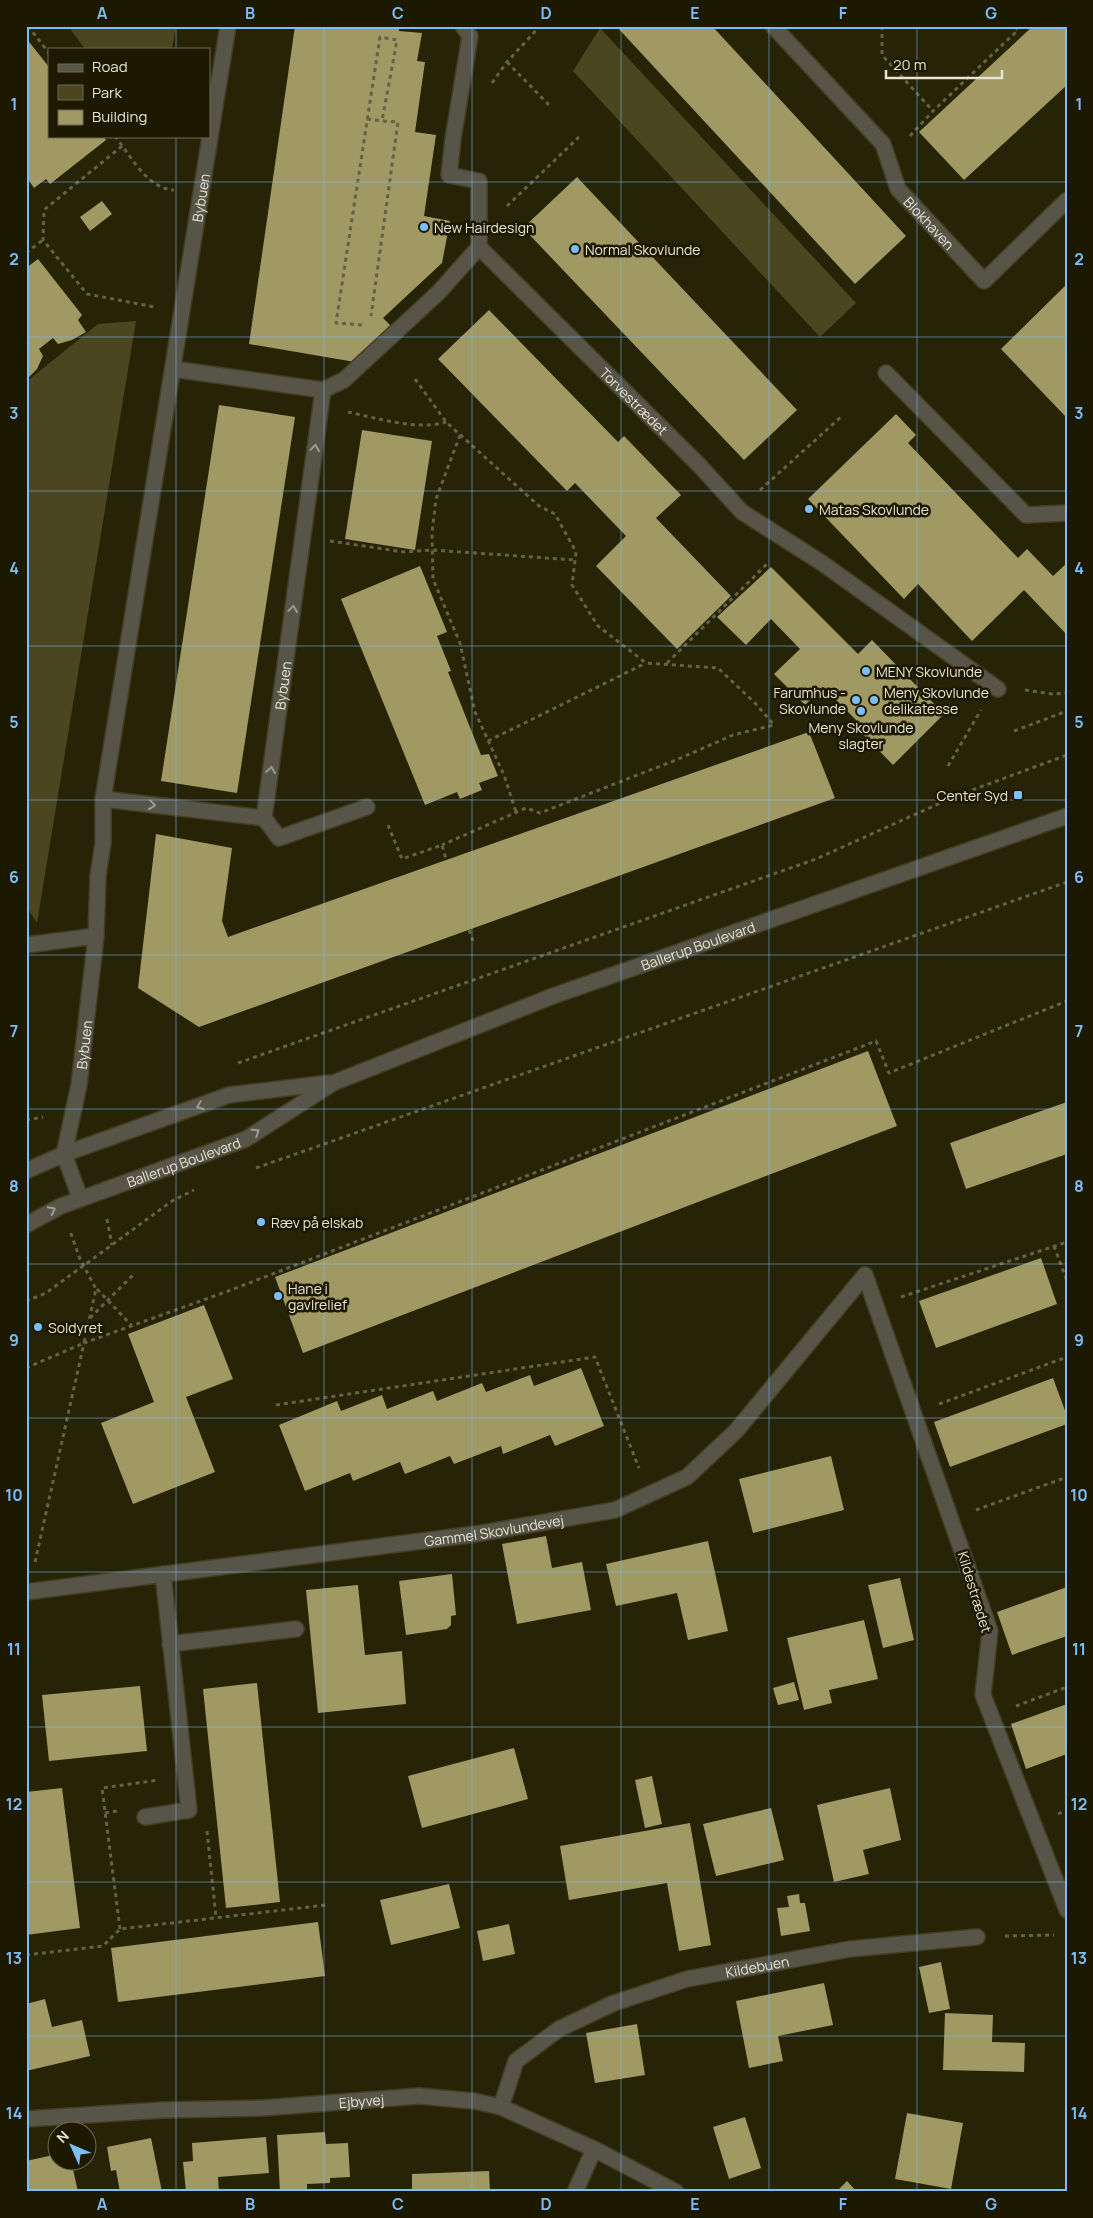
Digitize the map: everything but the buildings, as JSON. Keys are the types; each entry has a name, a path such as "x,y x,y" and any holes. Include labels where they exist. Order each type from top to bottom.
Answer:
{"street":[{"name":"Bybuen","path":"64,1154 78,1085 96,936 98,876 103,842 103,799 228,26"},
{"path":"173,369 323,390 344,380 439,292 479,247 479,181 449,175 470,36 463,26"},
{"name":"Blokhaven","path":"773,26 883,144 898,189 984,280 1067,200"},
{"name":"Torvestrædet","path":"479,247 700,466 742,512 893,612 998,690"},
{"path":"886,374 1026,515 1067,513"},
{"name":"Bybuen","path":"264,818 323,390"},
{"path":"103,799 264,818 279,838 367,807"},
{"name":"Ballerup Boulevard","path":"26,1225 80,1198 246,1139 333,1083 553,996 1067,816"},
{"path":"26,945 96,936"},
{"name":"Ballerup Boulevard","path":"26,1171 64,1154 229,1095 333,1083"},
{"path":"64,1154 80,1198"},
{"name":"Kildestrædet","path":"865,1275 990,1632 983,1696 1067,1910"},
{"name":"Gammel Skovlundevej","path":"27,1591 476,1534 615,1510 688,1477 736,1431 865,1275"},
{"path":"145,1817 189,1810 163,1574"},
{"path":"170,1644 296,1629"},
{"name":"Kildebuen","path":"501,2107 516,2061 559,2029 614,2003 687,1979 831,1952 977,1937"},
{"name":"Ejbyvej","path":"26,2119 163,2110 263,2108 418,2096 474,2101 501,2107 594,2149 676,2192"},
{"path":"575,2192 594,2149"}],"path":[{"path":"28,26 48,52"},
{"path":"491,83 507,62 540,26"},
{"path":"882,26 882,55 933,111"},
{"path":"893,174 917,148 908,138 933,111 1018,30 1014,26"},
{"path":"367,119 382,121 398,122 369,326 336,323 367,119 380,37 397,40 382,121"},
{"path":"507,62 549,105"},
{"path":"496,66 504,66"},
{"path":"504,208 579,137"},
{"path":"116,138 146,176 165,190 202,190"},
{"path":"122,146 44,210 43,240 87,294 182,312"},
{"path":"26,253 43,240"},
{"path":"415,379 446,422 539,506 555,514 576,552 572,585 583,606 598,626 646,663"},
{"path":"363,415 423,426 435,426 446,422"},
{"path":"780,471 842,416"},
{"path":"460,435 436,499 433,579 460,643 474,712 504,775 516,812"},
{"path":"666,663 789,542"},
{"path":"344,543 413,553 433,550 575,560"},
{"path":"367,807 384,818 402,860 442,845 526,808 540,813 676,760 733,735 774,725 755,703 718,668 646,663 488,741"},
{"path":"948,766 982,707 998,690"},
{"path":"1052,694 1067,693"},
{"path":"1014,731 1067,711"},
{"path":"231,1066 816,859 956,796 1067,755"},
{"path":"442,845 446,860"},
{"path":"249,1170 1067,882"},
{"path":"469,930 473,942"},
{"path":"26,1368 84,1343 876,1041 889,1073 1067,1002"},
{"path":"26,1301 46,1294 172,1201 195,1190"},
{"path":"61,1206 80,1260 96,1289 132,1326"},
{"path":"876,1305 1067,1242"},
{"path":"1054,1246 1067,1281"},
{"path":"90,1318 135,1273"},
{"path":"27,1591 96,1289"},
{"path":"276,1405 595,1357 650,1494"},
{"path":"914,1414 1067,1357"},
{"path":"951,1520 1067,1476"},
{"path":"991,1715 1067,1687"},
{"path":"26,1955 103,1946 120,1928 326,1905"},
{"path":"977,1937 1058,1935"}],"green space":[{"path":"68,26 176,26 172,48 84,48"},
{"path":"600,28 856,303 820,337 573,71"},
{"path":"136,321 37,923 26,906 26,382 98,324"}],"place":[{"name":"New Hairdesign","path":"424,227"},
{"name":"Normal Skovlunde","path":"575,249"},
{"name":"Matas Skovlunde","path":"809,509"},
{"name":"MENY Skovlunde","path":"866,671"},
{"name":"Farumhus - Skovlunde","path":"856,700"},
{"name":"Meny Skovlunde delikatesse","path":"874,700"},
{"name":"Meny Skovlunde slagter","path":"861,711"},
{"name":"Center Syd","path":"1018,795"},
{"name":"Ræv på elskab","path":"261,1222"},
{"name":"Hane i gavlrelief","path":"278,1296"},
{"name":"Soldyret","path":"38,1327"}]}
